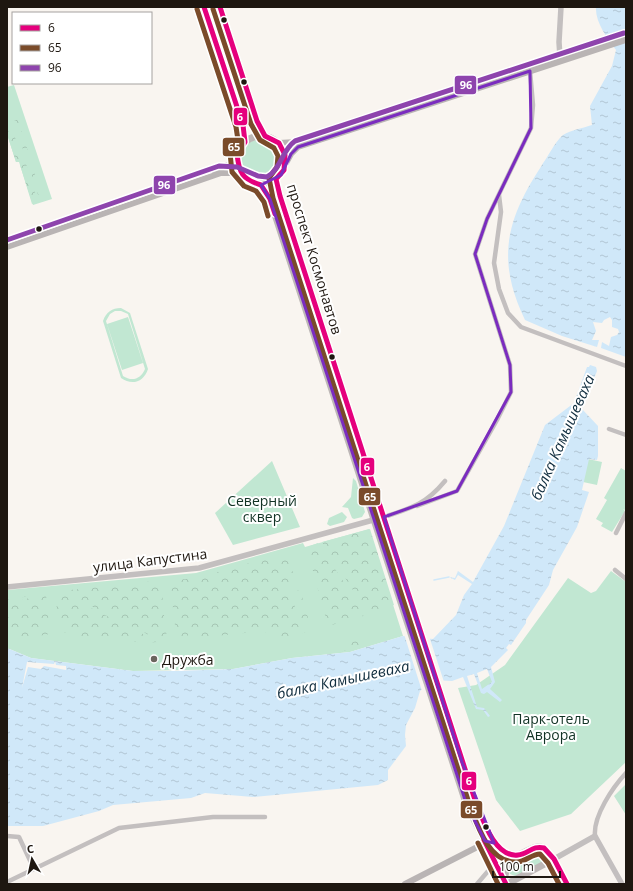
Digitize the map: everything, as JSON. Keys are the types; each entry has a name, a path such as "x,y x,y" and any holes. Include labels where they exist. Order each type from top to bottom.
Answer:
{"main road":[{"path":"204,7 243,125 244,142"},
{"path":"220,7 257,121 265,136"},
{"path":"7,247 222,173 233,173 243,176 254,184 261,184 276,179 284,170 291,154 298,147 530,71 626,35"},
{"path":"7,243 220,170 229,164 244,142 253,137 265,136 279,143 297,142 560,57 626,40"},
{"path":"279,143 285,154 286,163"},
{"path":"237,154 237,163 243,176"},
{"name":"проспект Космонавтов","path":"276,179 280,196 475,800 493,839"},
{"name":"проспект Космонавтов","path":"261,184 270,199 466,803 485,841"},
{"path":"405,884 485,841 493,839 504,852 518,855"},
{"path":"485,841 506,883"},
{"path":"506,883 507,865 518,855 535,847 540,847 547,851 554,859 567,884"},
{"path":"506,883 554,859"}],"street":[{"path":"560,57 559,42 561,7"},
{"path":"416,506 457,492 511,392 512,376 510,365 475,254 487,219 531,128 533,105 530,71"},
{"path":"499,194 501,212 494,263 499,289 508,313 521,327 626,366"},
{"path":"609,429 626,435"},
{"name":"улица Капустина","path":"7,587 199,568 384,517 416,506 434,494 445,481"},
{"path":"616,533 626,513"},
{"path":"615,570 626,579"},
{"path":"622,884 596,836 595,825 602,809 626,773"},
{"path":"7,882 118,828 213,817 265,817"},
{"path":"7,836 19,837 34,869"},
{"path":"554,859 596,836"},
{"path":"477,884 495,863"}],"highlighted area":[{"path":"530,71 531,128 487,219 475,254 510,365 511,392 457,491 384,517 462,762 494,843 485,841 466,803 270,199 261,185 281,175 291,154 298,147"}],"green space":[{"path":"209,7 215,7 252,119 247,120"},
{"path":"14,85 52,199 33,205 19,162 16,162 7,134 7,87"},
{"path":"7,111 22,160 16,162 7,134"},
{"path":"18,119 30,158 26,159 14,121"},
{"path":"261,139 269,141 275,145 279,151 281,159 279,167 275,173 269,177 261,179 253,177 247,173 243,167 241,159 243,151 247,145 253,141"},
{"path":"31,162 43,200 40,201 28,163"},
{"path":"26,164 38,202 32,204 20,165"},
{"path":"118,308 130,313 148,369 141,380 129,382 121,378 103,321 108,313","holes":["115,311 121,311 128,314 145,369 139,377 133,379 123,376 106,321 110,314"]},
{"path":"128,317 143,363 122,370 107,324"},
{"path":"588,459 602,462 597,485 583,482"},
{"name":"Северный сквер","path":"272,461 300,527 233,545 215,513"},
{"path":"621,468 626,471 626,509 623,509 625,511 612,532 601,526 603,523 596,519 607,500 604,498"},
{"path":"353,478 356,481 365,512 362,517 354,519 352,518 348,508 342,507 351,497"},
{"path":"342,512 347,517 344,522 330,526 327,524 329,518"},
{"name":"Дружба","path":"369,529 403,636 350,652 292,658 233,669 133,671 31,658 7,648 7,590 196,573 303,543 305,547"},
{"path":"370,529 394,605 371,611 372,614 369,615 322,542"},
{"path":"318,543 364,613 363,616 328,626 308,553 311,552 310,546"},
{"path":"282,554 283,556 186,637 176,638 174,614 178,613 177,609 173,609 171,584 174,584 176,580 196,578"},
{"path":"291,556 293,563 283,566 285,573 295,571 298,581 289,584 291,592 301,590 303,601 294,603 296,611 305,608 312,630 284,639 262,631 187,639 285,558"},
{"name":"Парк-отель Аврора","path":"611,571 626,582 626,762 571,814 520,831 496,800 458,688 476,685 505,665 568,578 591,593 596,591"},
{"path":"155,581 157,585 161,585 164,610 160,610 161,615 164,615 167,639 159,640 61,591"},
{"path":"59,592 157,642 144,643 101,637 100,639 90,638 90,636 71,636 71,632 60,633 55,594"},
{"path":"40,593 7,601 7,595"},
{"path":"46,595 50,634 38,636 38,639 15,636 15,634 9,633 7,635 7,604"},
{"path":"367,638 368,644 336,653 334,647"},
{"path":"626,784 626,815 614,796"},
{"path":"533,851 542,854 544,859 543,863 515,876 510,874 508,868 513,862"}],"water":[{"path":"596,7 626,7 626,357 601,348 602,342 609,346 611,337 617,335 619,332 618,329 612,327 612,320 610,317 602,323 593,322 596,331 592,340 599,340 597,347 562,336 525,320 510,278 508,259 509,240 513,222 520,204 555,144 566,133 592,125 590,106 612,66 616,50 605,35 597,18"},
{"name":"балка Камышеваха","path":"590,365 596,367 597,371 582,409 598,426 598,456 597,460 589,459 582,490 589,492 577,527 553,570 549,585 511,645 509,644 506,648 508,650 491,667 495,682 490,689 502,700 500,702 487,692 484,694 481,693 474,674 467,676 477,707 484,708 490,716 488,717 483,710 476,709 463,677 452,681 432,680 420,691 415,708 406,725 406,746 388,770 388,780 378,785 253,797 205,793 191,798 113,805 99,811 43,826 7,826 7,648 31,658 133,671 177,671 233,669 292,658 350,652 403,636 433,639 456,615 464,595 472,584 458,575 455,580 449,577 455,578 458,571 473,582 504,526 545,425 574,403 587,367","holes":["487,669 492,682 482,689 477,673"]}],"pier":[{"path":"404,634 429,636 444,682 433,682 422,691"},
{"path":"55,661 56,665 66,666 66,670 44,666 41,669 28,667 22,688 27,662 54,664"}],"waterway":[{"path":"434,580 449,577"}],"transit line":[{"name":"6","path":"204,7 243,125 245,142 237,154 240,171 246,178 261,185 270,199 275,214"},
{"name":"6","path":"220,7 257,121 265,136 279,143 285,155 284,170 276,179 280,196 481,816 490,835 502,850 510,854 518,855 540,847 544,848 554,859 567,884"},
{"name":"65","path":"197,9 236,127 238,140 230,153 232,172 244,186 256,191 264,202 268,216"},
{"name":"65","path":"213,9 251,124 260,140 274,148 278,156 277,167 269,178 273,198 476,821 485,841 498,856 507,861 517,862 540,854 548,863 559,884"},
{"name":"96","path":"7,240 219,166 237,167 258,176 267,177 272,174 287,149 295,141 624,33"},
{"name":"6","path":"484,840 506,884"},
{"name":"65","path":"478,843 498,884"}],"place":[{"name":"Дружба","path":"154,659"}]}
